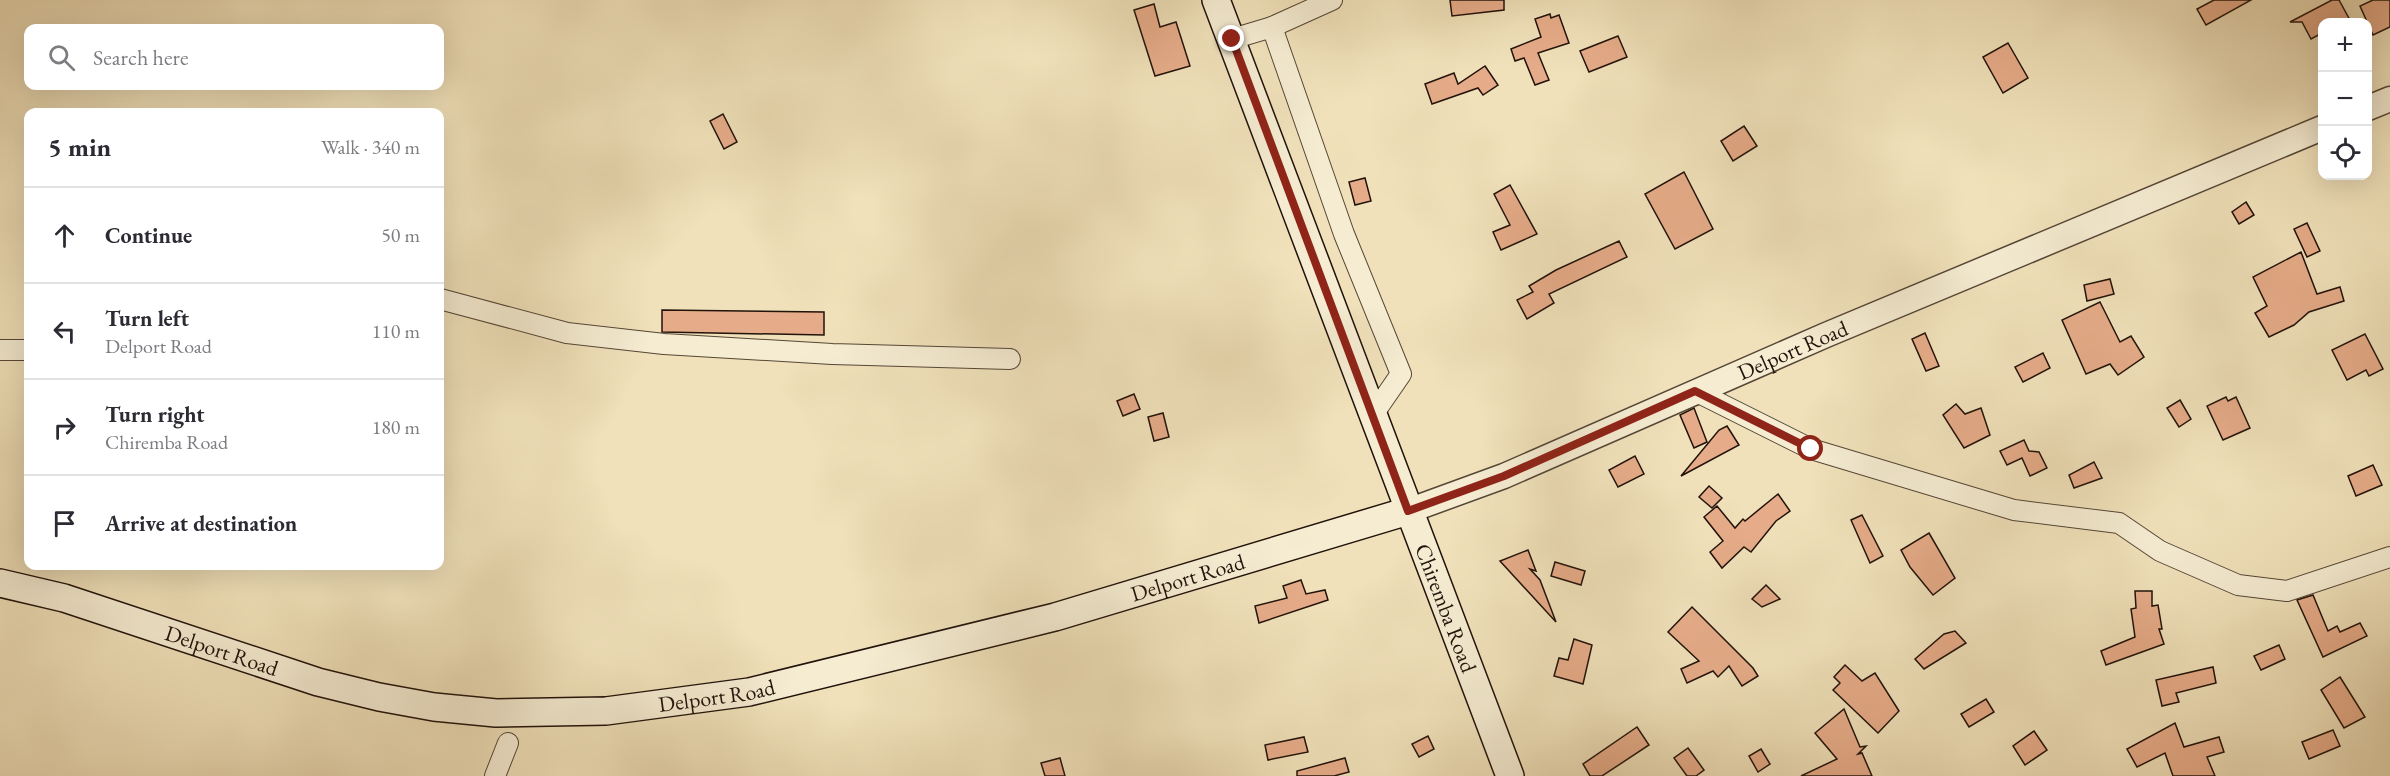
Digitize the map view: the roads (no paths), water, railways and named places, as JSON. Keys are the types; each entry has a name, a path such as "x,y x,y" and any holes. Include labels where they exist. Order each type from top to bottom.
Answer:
{"main road":[{"name":"Chiremba Road","path":"1216,0 1510,776"},
{"name":"Delport Road","path":"0,583 64,598 318,682 379,697 434,707 496,713 606,711 749,692 1055,617 1408,511"}],"street":[{"path":"1232,39 1272,27 1332,0"},
{"path":"1272,27 1344,234 1401,374 1372,416"},
{"path":"2372,106 2390,99"},
{"name":"Delport Road","path":"1408,511 1504,476 1695,391 2108,215 2318,130"},
{"path":"444,300 567,333 664,344 832,354 1011,359"},
{"path":"0,350 24,350"},
{"path":"1695,391 1811,449 2014,510 2120,523 2160,551 2238,585 2287,591 2390,557"},
{"path":"495,776 508,743"}]}
